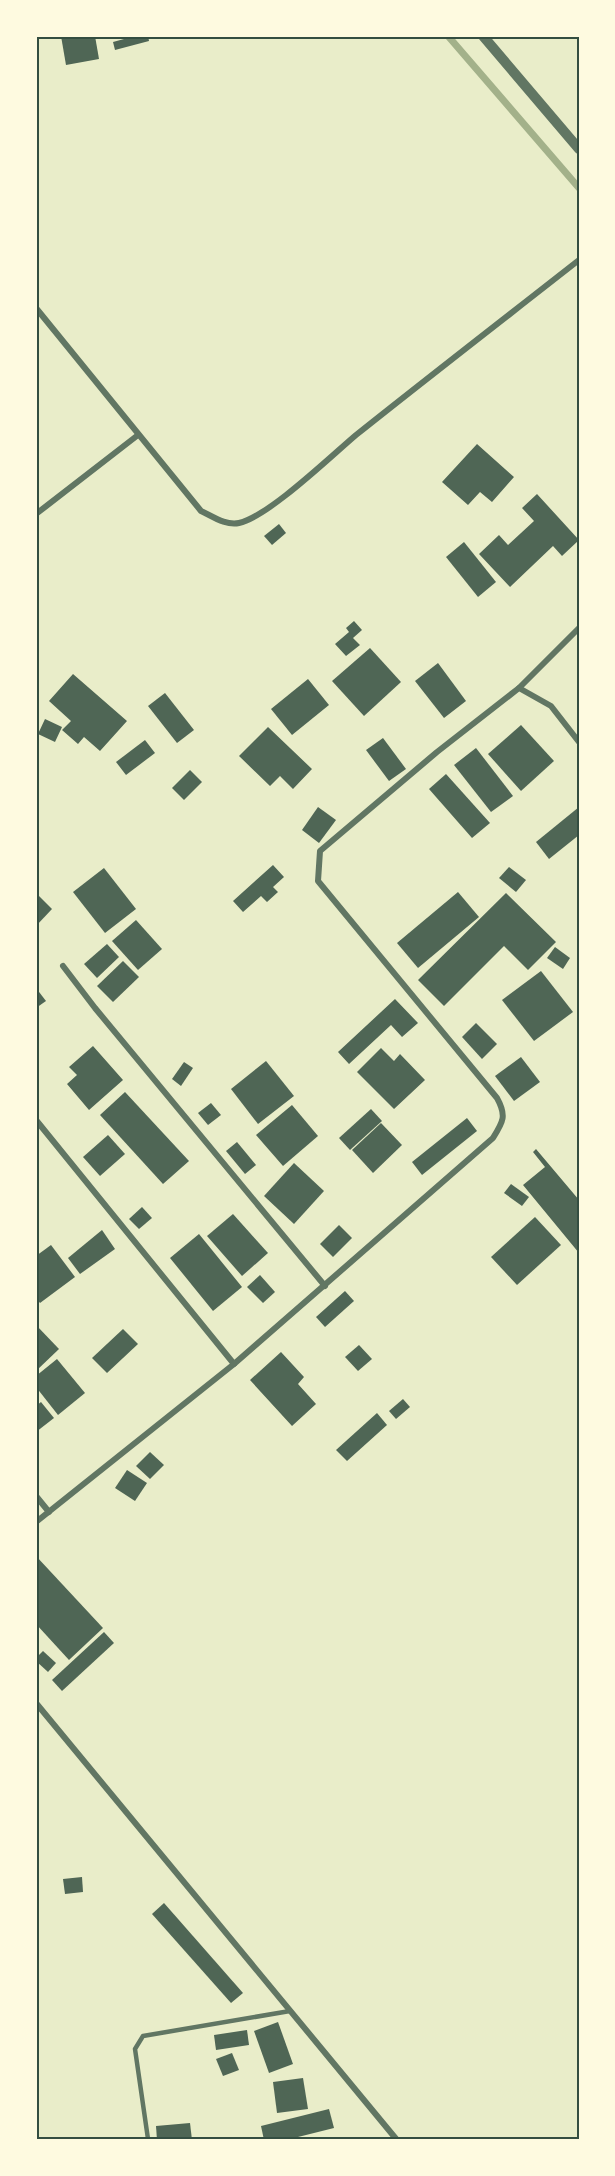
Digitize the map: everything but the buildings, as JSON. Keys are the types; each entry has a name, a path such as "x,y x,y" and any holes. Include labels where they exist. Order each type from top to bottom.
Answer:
{"street":[{"path":"483,36 579,149"},
{"path":"36,308 201,511 222,522 238,524 258,514 285,495 355,436 579,260"},
{"path":"36,514 138,435"},
{"path":"36,1522 234,1364 325,1287 492,1138 502,1124 503,1109 489,1089 318,881 320,850 519,688 579,628"},
{"path":"519,688 551,706 579,742"},
{"path":"63,966 325,1287"},
{"path":"36,1120 234,1364"},
{"path":"36,1496 49,1512"},
{"path":"36,1702 397,2140"}],"lane":[{"path":"148,2139 135,2049 143,2036 290,2011"}],"waterway":[{"path":"448,36 579,188"}]}
